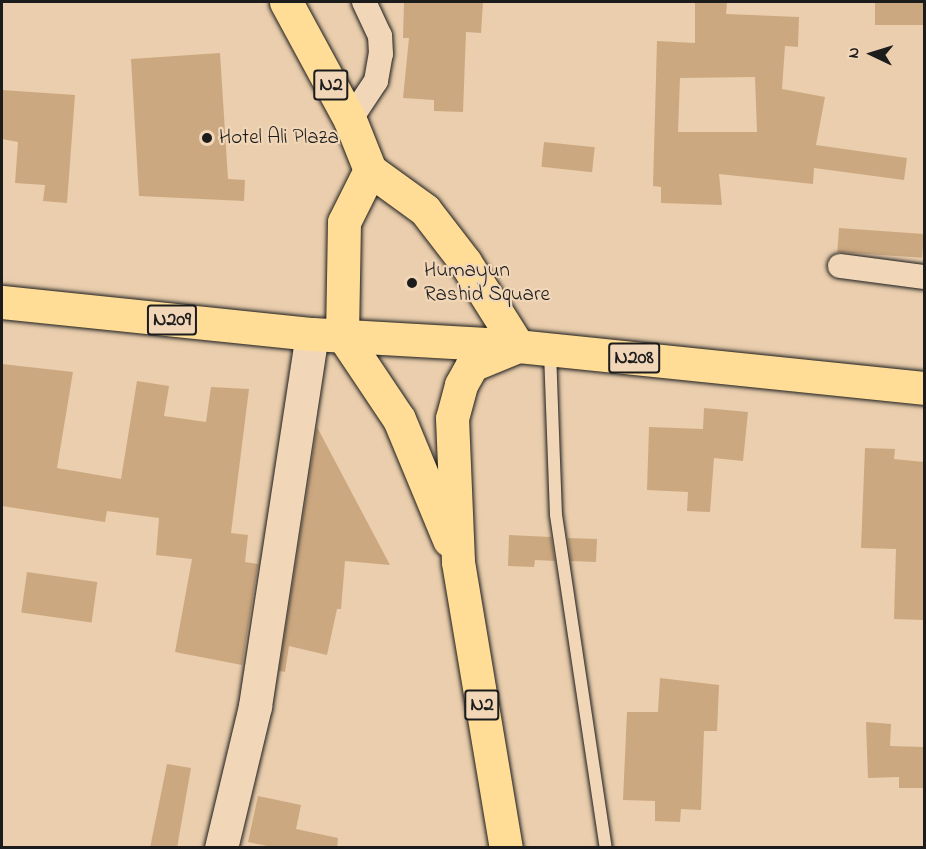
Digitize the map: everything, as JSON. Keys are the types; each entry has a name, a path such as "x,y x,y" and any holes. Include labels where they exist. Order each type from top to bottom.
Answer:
{"highway":[{"name":"N2","path":"286,2 350,120 370,170"},
{"path":"327,334 344,222 370,170 425,210 534,347"},
{"name":"N209","path":"2,302 327,334"},
{"name":"N2","path":"327,334 399,419 458,562"},
{"name":"N208","path":"327,334 534,347 924,388"},
{"name":"N2","path":"506,848 458,562 452,418 461,386 472,365 534,347"}],"street":[{"path":"350,120 376,81 381,54 380,36 364,2"},
{"path":"840,266 924,277"},
{"path":"221,848 255,706 327,334"}],"lane":[{"path":"534,347 556,515 606,848"}],"building":[{"path":"404,2 483,2 481,33 466,32 463,112 434,111 434,100 403,98 409,38 403,38"},
{"path":"695,2 727,2 726,14 799,17 798,47 785,46 782,89 825,97 816,145 907,158 904,180 814,168 813,184 719,174 722,205 661,203 661,187 653,186 657,41 695,43","holes":["755,77 757,132 678,132 680,78"]},
{"path":"875,2 924,2 924,25 875,25"},
{"path":"220,53 228,179 245,180 244,201 139,196 131,59"},
{"path":"2,90 75,95 67,203 43,201 45,185 15,183 18,142 2,139"},
{"path":"544,142 595,147 592,172 541,167"},
{"path":"839,228 924,234 922,258 837,252"},
{"path":"2,364 73,372 57,468 121,479 137,381 169,386 164,416 206,422 211,387 249,389 231,533 248,535 245,562 258,564 242,665 175,652 192,559 156,555 159,518 107,511 105,522 2,506"},
{"path":"704,408 748,412 743,461 714,458 710,512 687,511 688,492 647,490 649,427 703,429"},
{"path":"317,427 390,565 345,561 341,609 337,609 327,655 289,646 285,672 279,671"},
{"path":"865,448 895,449 894,459 924,462 924,620 894,619 896,549 861,548"},
{"path":"509,535 551,537 555,561 535,560 534,567 508,566"},
{"path":"568,538 597,539 596,562 571,561"},
{"path":"27,572 97,582 92,622 21,613"},
{"path":"660,678 719,685 717,731 704,731 701,810 681,809 680,822 655,821 655,801 623,800 627,712 658,712"},
{"path":"866,722 891,724 890,746 924,747 924,788 899,788 899,777 868,778"},
{"path":"167,764 191,768 177,848 150,848"},
{"path":"258,796 301,805 296,829 338,838 337,848 276,848 248,842"}],"place":[{"name":"Hotel Ali Plaza","path":"207,138"},
{"name":"Humayun Rashid Square","path":"412,283"}]}
